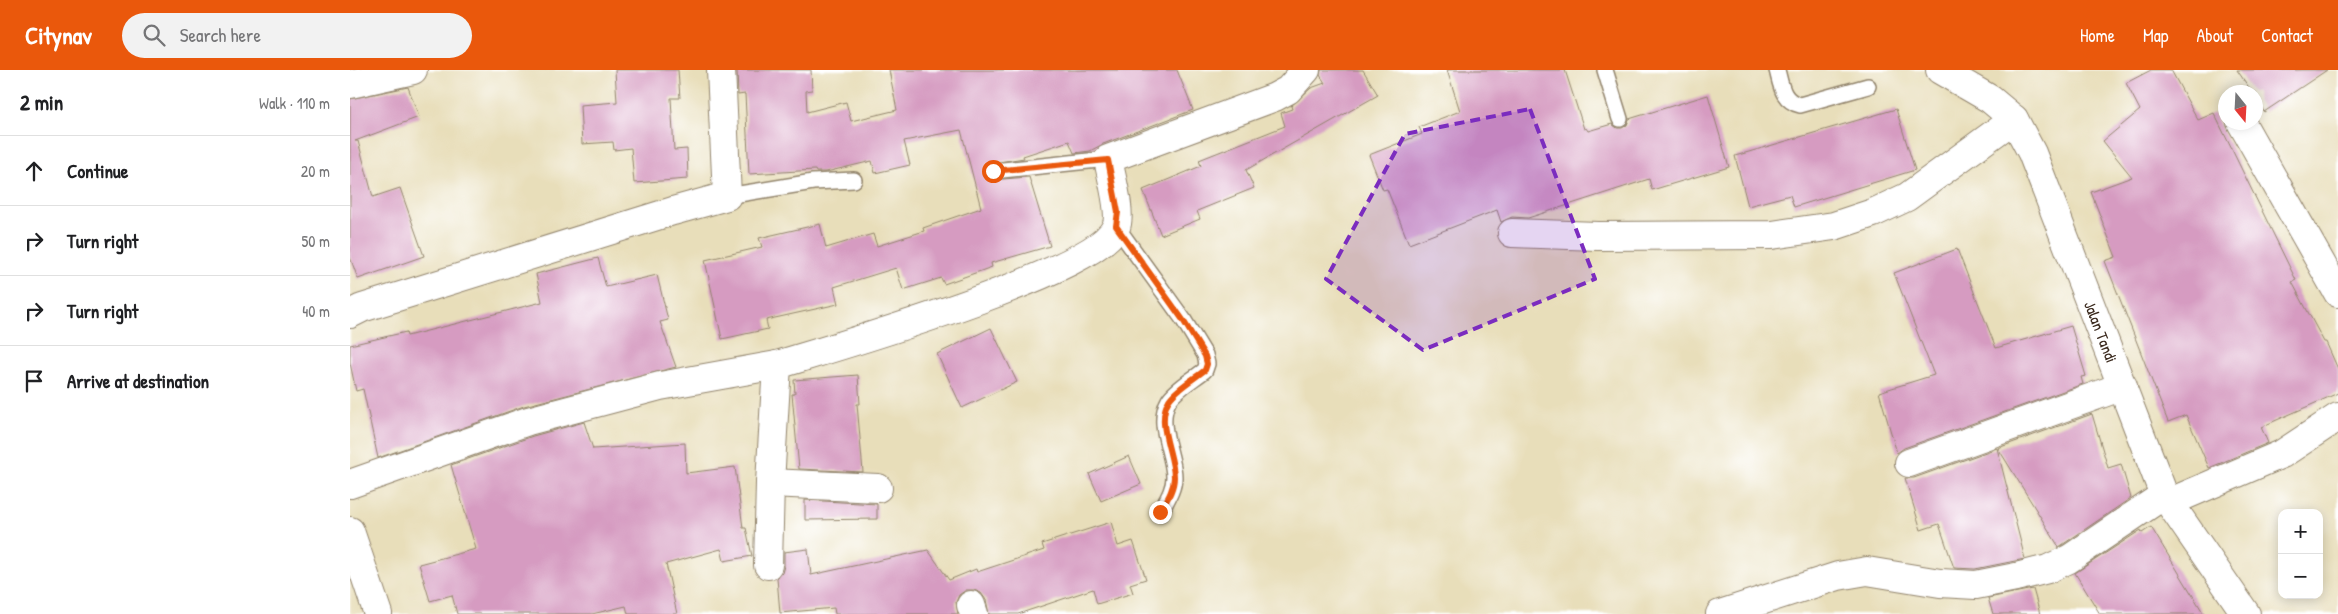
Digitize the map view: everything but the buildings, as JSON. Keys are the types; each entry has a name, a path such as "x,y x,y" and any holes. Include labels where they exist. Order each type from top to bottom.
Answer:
{"street":[{"path":"350,84 413,70"},
{"path":"350,314 362,308 727,196 721,70"},
{"path":"350,484 528,421 660,386 776,365 877,335 978,300 1085,253 1107,239 1116,226 1118,212 1108,160 1275,97 1288,90 1306,70"},
{"name":"Jalan Tandi","path":"1940,70 1990,99 2014,119 2032,153 2167,498 2246,614"},
{"path":"1512,234 1598,236 1772,235 1834,226 1873,213 1907,197 2014,119"},
{"path":"2245,130 2338,293"},
{"path":"768,565 776,365"},
{"path":"1909,463 2122,386"},
{"path":"1720,614 1838,576 1868,571 1940,583 1976,585 2016,578 2048,569 2069,559 2167,498 2282,454 2338,417"},
{"path":"770,483 878,488"},
{"path":"350,531 378,614"}],"lane":[{"path":"1605,70 1620,119"},
{"path":"1777,70 1785,97 1791,103 1800,105 1868,86"},
{"path":"993,171 1108,160"},
{"path":"727,196 813,182 854,180"},
{"path":"1116,226 1183,320 1205,356 1207,364 1205,370 1169,400 1164,414 1167,443 1174,476 1172,489 1160,512"}],"highlighted area":[{"path":"1530,109 1595,279 1423,350 1326,279 1405,134"}],"route":[{"path":"993,171 1081,161 1108,160 1118,212 1116,226 1183,320 1205,356 1207,364 1205,370 1181,388 1169,400 1164,414 1167,443 1174,476 1172,489 1160,512"}]}
